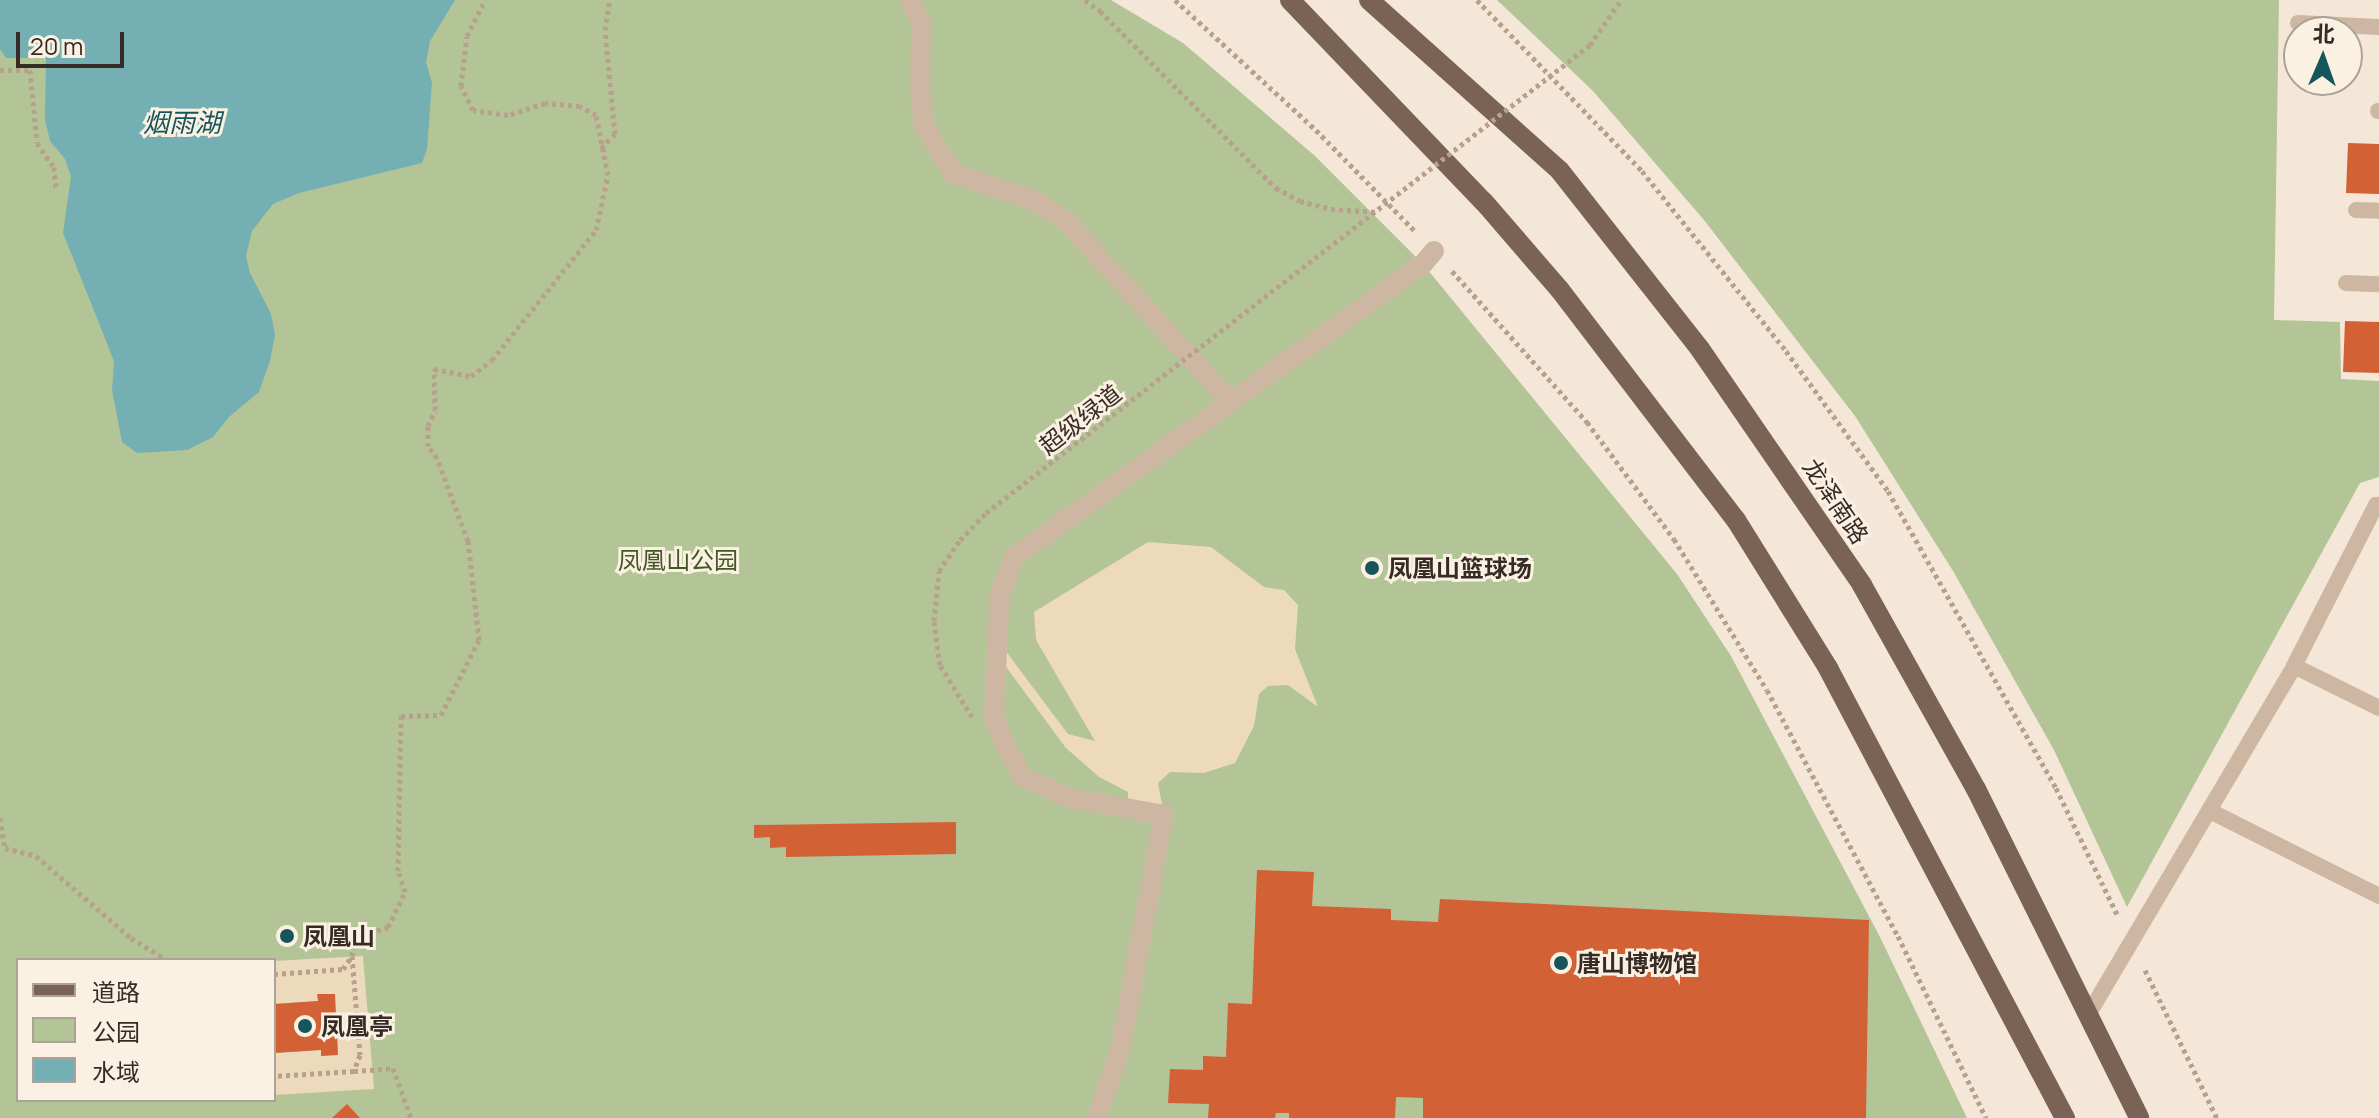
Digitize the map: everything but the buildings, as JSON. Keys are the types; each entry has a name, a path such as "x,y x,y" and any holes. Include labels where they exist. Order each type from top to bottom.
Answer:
{"main road":[{"path":"1290,0 1484,202 1551,279 1736,520 1828,668 2065,1118"},
{"name":"龙泽南路","path":"1369,0 1560,171 1700,349 1862,585 1976,789 2139,1118"}],"street":[{"path":"910,0 921,22 920,94 924,126 954,174 1035,201 1066,221 1230,401"},
{"path":"1097,1118 1121,1044 1164,815 1070,798 1022,777 1000,734 994,711 1000,594 1014,557 1423,264 1434,251"}],"lane":[{"path":"2356,210 2379,211"},
{"path":"2346,283 2379,284"},
{"path":"2088,1015 2294,666 2378,503"},
{"path":"2294,666 2379,708"},
{"path":"2210,811 2379,896"}],"path":[{"path":"354,1071 360,1055 352,956 354,938 388,927 405,892 398,871 401,716 441,715 479,640 468,541 437,458 428,446 428,426 435,410 434,369 471,376 492,360 596,230 608,175 600,149 596,115 580,106 545,103 508,115 473,110 461,86 467,36 485,0"},
{"path":"600,149 615,134 605,30 610,0"},
{"path":"1085,0 1100,11 1276,188 1300,201 1331,209 1378,212"},
{"path":"1175,0 1316,130 1434,251 1587,422 1674,539 1767,690 1898,936 1986,1118"},
{"path":"1477,0 1642,171 1786,351 1888,491 2056,788 2217,1118"},
{"name":"超级绿道","path":"972,717 940,665 934,621 939,571 960,540 986,513 1590,45 1621,0"},
{"path":"0,70 30,70 37,143 54,167 56,188"},
{"path":"0,818 5,848 36,856 131,938 164,958"},
{"path":"276,974 343,969 352,956"},
{"path":"276,1076 393,1068 411,1118"}],"green space":[{"name":"凤凰山公园","path":"0,0 1111,0 1183,43 1314,155 1423,264 1677,574 1731,656 1880,937 1967,1118 0,1118"},
{"path":"1497,0 2279,0 2274,320 2340,322 2341,379 2379,381 2379,477 2360,483 2127,907 2054,750 1953,571 1855,416 1704,220 1593,91"}],"shaded area":[{"path":"1148,542 1211,547 1264,587 1284,590 1298,605 1295,649 1318,707 1288,685 1268,686 1259,694 1254,726 1235,763 1204,773 1170,772 1158,783 1164,815 1128,808 1128,792 1099,777 1066,748 995,652 996,638 1068,734 1095,741 1036,640 1034,612"},
{"path":"363,956 374,1089 276,1095 276,1053 321,1050 322,1056 338,1054 334,994 318,994 318,1001 276,1004 276,961"}],"water":[{"name":"烟雨湖","path":"0,0 455,0 430,41 426,62 432,83 427,149 422,163 299,193 273,204 252,231 246,256 250,273 271,314 275,335 270,361 259,392 229,417 213,437 187,450 137,453 122,442 112,390 114,361 63,233 71,176 65,159 50,141 45,119 46,58 6,58 0,49"}],"place":[{"name":"凤凰山篮球场","path":"1372,568"},
{"name":"凤凰山","path":"287,936"},
{"name":"唐山博物馆","path":"1561,963"},
{"name":"凤凰亭","path":"305,1026"}]}
